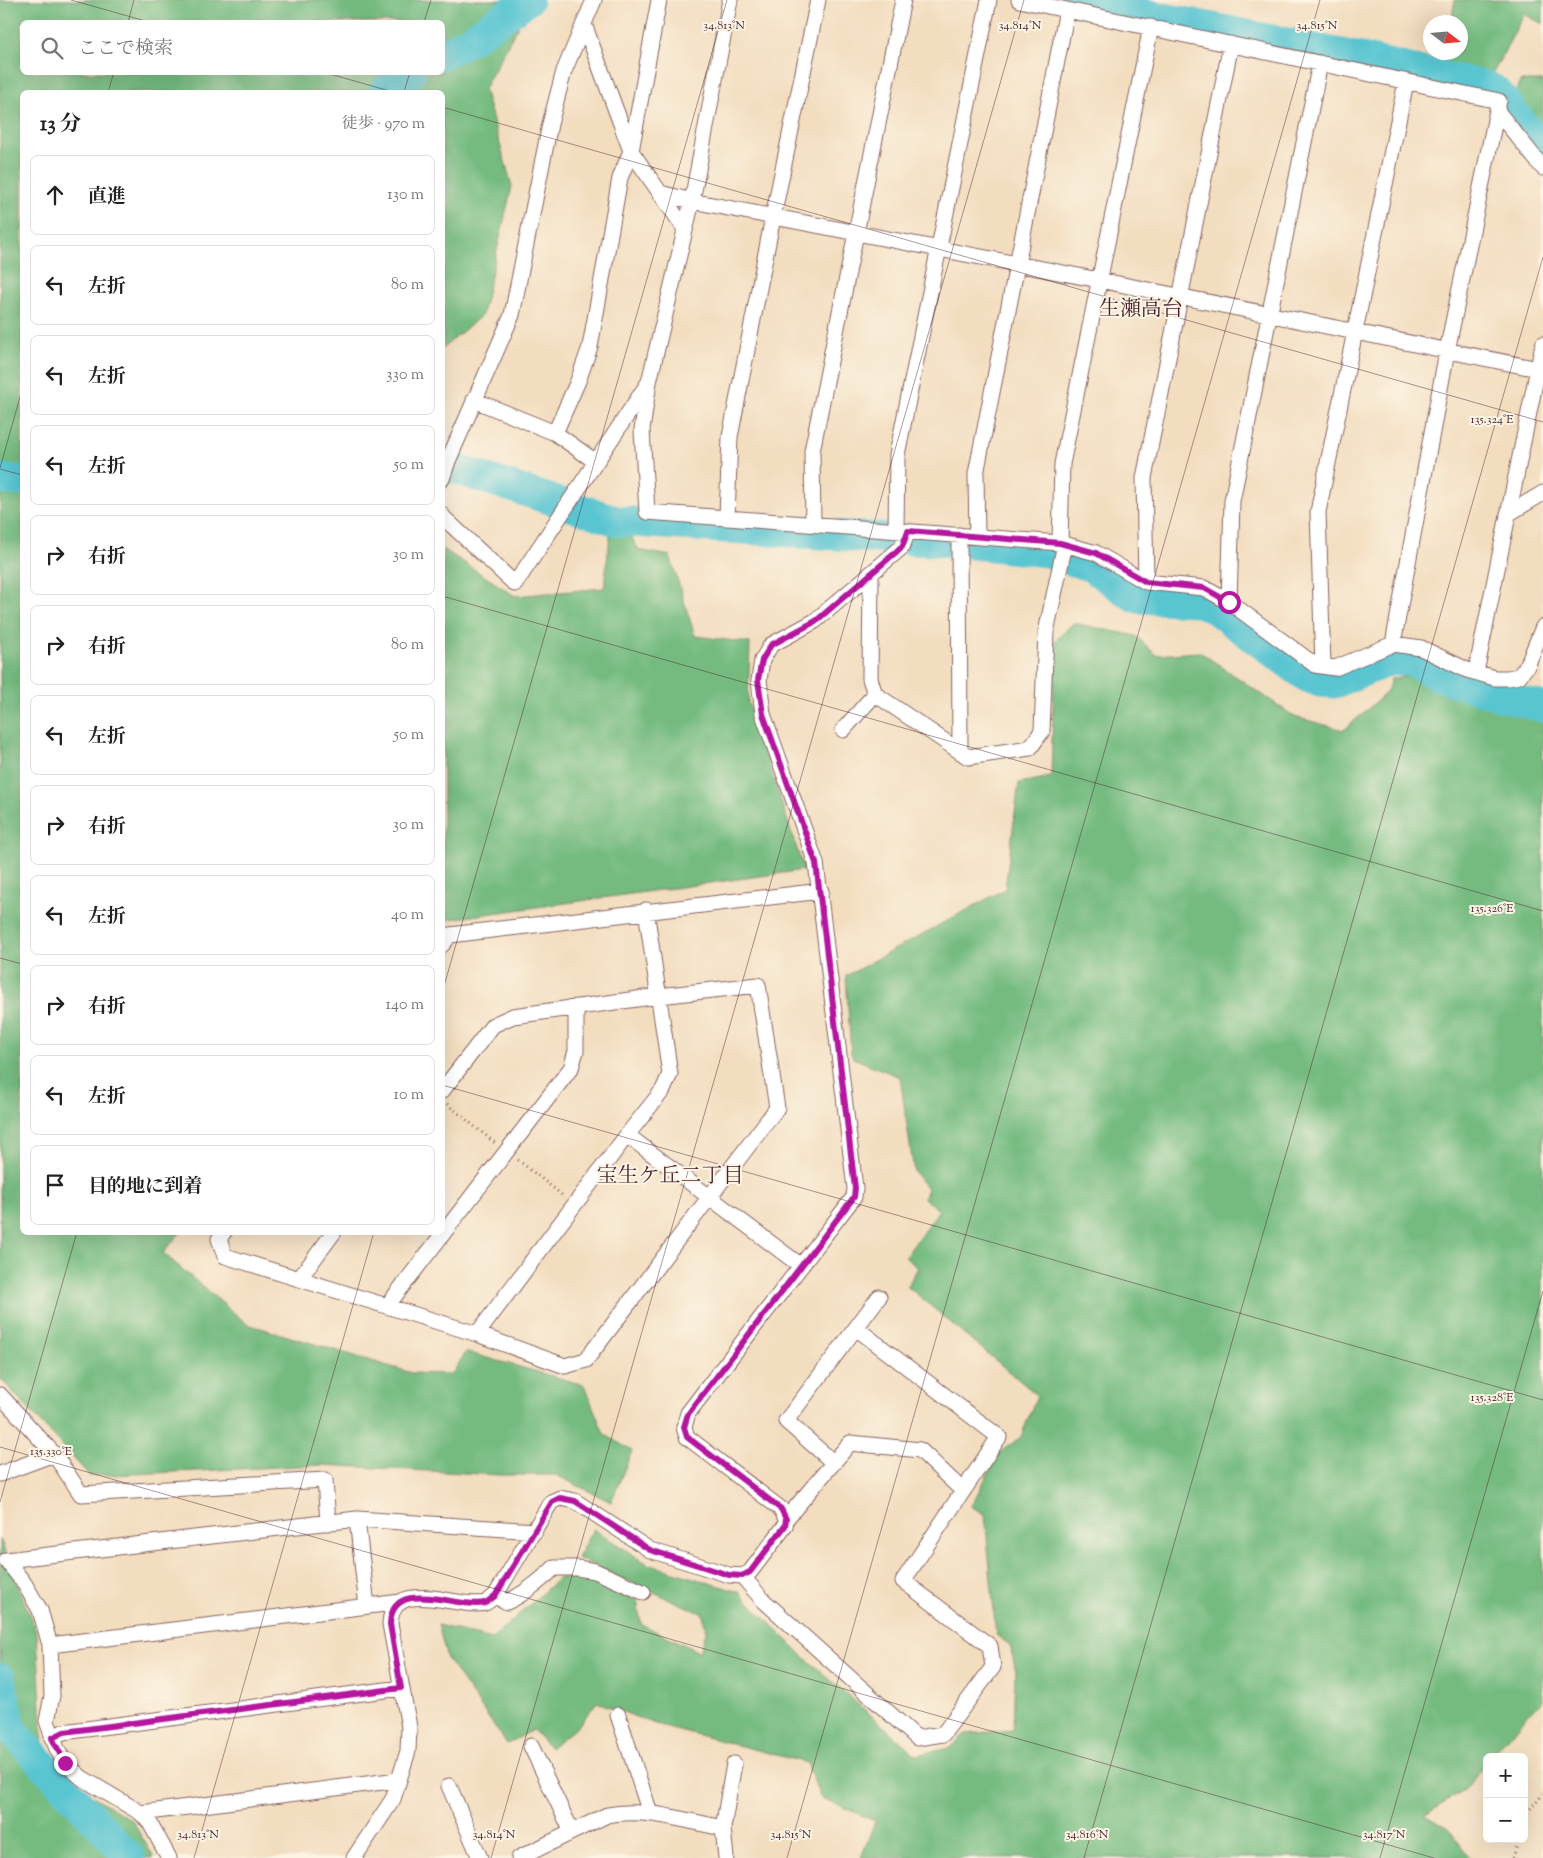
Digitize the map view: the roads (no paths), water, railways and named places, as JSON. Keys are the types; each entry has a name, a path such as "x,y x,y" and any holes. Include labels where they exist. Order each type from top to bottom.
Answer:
{"street":[{"path":"445,470 512,315 550,124 564,71 594,0"},
{"path":"554,433 578,381 590,347 620,178 631,151 659,0"},
{"path":"730,0 692,201 649,382 642,430 647,512 977,536 1062,550 1096,553 1146,582 1204,588 1229,602 1315,664 1335,668 1393,644 1421,648 1476,672 1495,678 1519,676 1527,666 1543,627"},
{"path":"727,518 730,437 818,0"},
{"path":"813,524 812,451 903,0"},
{"path":"786,1519 781,1509 687,1437 684,1427 688,1414 854,1197 855,1188 821,890 816,863 763,714 758,680 762,660 771,645 816,621 902,547 897,455 989,0"},
{"path":"1019,0 1499,101 1447,351 1393,644"},
{"path":"977,536 976,474 1067,10"},
{"path":"584,24 631,151 685,229"},
{"path":"871,574 870,679 875,694 968,757 1030,748 1042,731 1046,632 1062,550 1062,464 1151,27"},
{"path":"1146,582 1144,478 1182,297 1231,44"},
{"path":"1229,602 1232,501 1268,314 1320,63"},
{"path":"1323,666 1318,512 1406,82"},
{"path":"1497,111 1543,168"},
{"path":"660,193 692,201 1099,280 1538,369"},
{"path":"1476,672 1543,344"},
{"path":"445,519 515,584 649,382"},
{"path":"474,400 554,433 596,462"},
{"path":"1508,514 1543,493"},
{"path":"959,535 960,752"},
{"path":"844,730 875,694"},
{"path":"445,941 450,935 821,890"},
{"path":"477,1334 627,1135 664,1090 670,1074 646,910"},
{"path":"222,1235 219,1239 225,1256 477,1334 566,1366 586,1360 777,1108 758,985 659,996 513,1016 493,1025 445,1087"},
{"path":"445,1231 571,1068 576,1050 576,1007"},
{"path":"627,1135 801,1266"},
{"path":"299,1279 332,1235"},
{"path":"387,1306 442,1235"},
{"path":"834,1462 786,1421 879,1297"},
{"path":"742,1576 763,1600 917,1738 943,1734 993,1667 990,1646 903,1581 999,1437 856,1328"},
{"path":"0,1395 54,1454 82,1494 325,1480 328,1524"},
{"path":"50,1645 401,1602 419,1596 486,1603 495,1596 552,1502 560,1498 575,1501 650,1550 729,1575 742,1576 750,1572 785,1526 786,1519 850,1443 920,1450 963,1491"},
{"path":"0,1474 54,1454"},
{"path":"356,1519 367,1606"},
{"path":"3,1559 328,1524 356,1519 535,1531"},
{"path":"3,1559 24,1583 40,1610 50,1645 52,1696 47,1721 52,1738 65,1763 82,1778 141,1813 150,1823 169,1858"},
{"path":"495,1596 507,1602 536,1584 554,1568 576,1568 594,1571 643,1592"},
{"path":"354,1858 393,1799 408,1751 409,1727 390,1624 390,1614 401,1602"},
{"path":"52,1738 64,1732 401,1688"},
{"path":"618,1715 650,1813"},
{"path":"531,1746 572,1832"},
{"path":"726,1858 723,1828 734,1764"},
{"path":"141,1813 398,1780"},
{"path":"449,1786 480,1858"},
{"path":"519,1858 608,1815 623,1811 650,1813 723,1828"}],"waterway":[{"path":"445,53 473,38 528,0"},
{"path":"1075,0 1366,59 1489,87 1497,92 1543,149"},
{"path":"387,90 407,75"},
{"path":"445,468 456,469 617,521 898,539"},
{"path":"0,479 20,481"},
{"path":"912,540 953,542"},
{"path":"972,544 1047,552 1092,567 1130,594 1139,598 1195,601 1212,607 1307,677 1320,682 1335,683 1389,661 1400,660 1414,662 1438,676 1543,707"},
{"path":"0,1678 12,1731 130,1858"}],"district":[{"name":"生瀬高台","path":"1141,310"},
{"name":"宝生ケ丘二丁目","path":"670,1177"}]}
